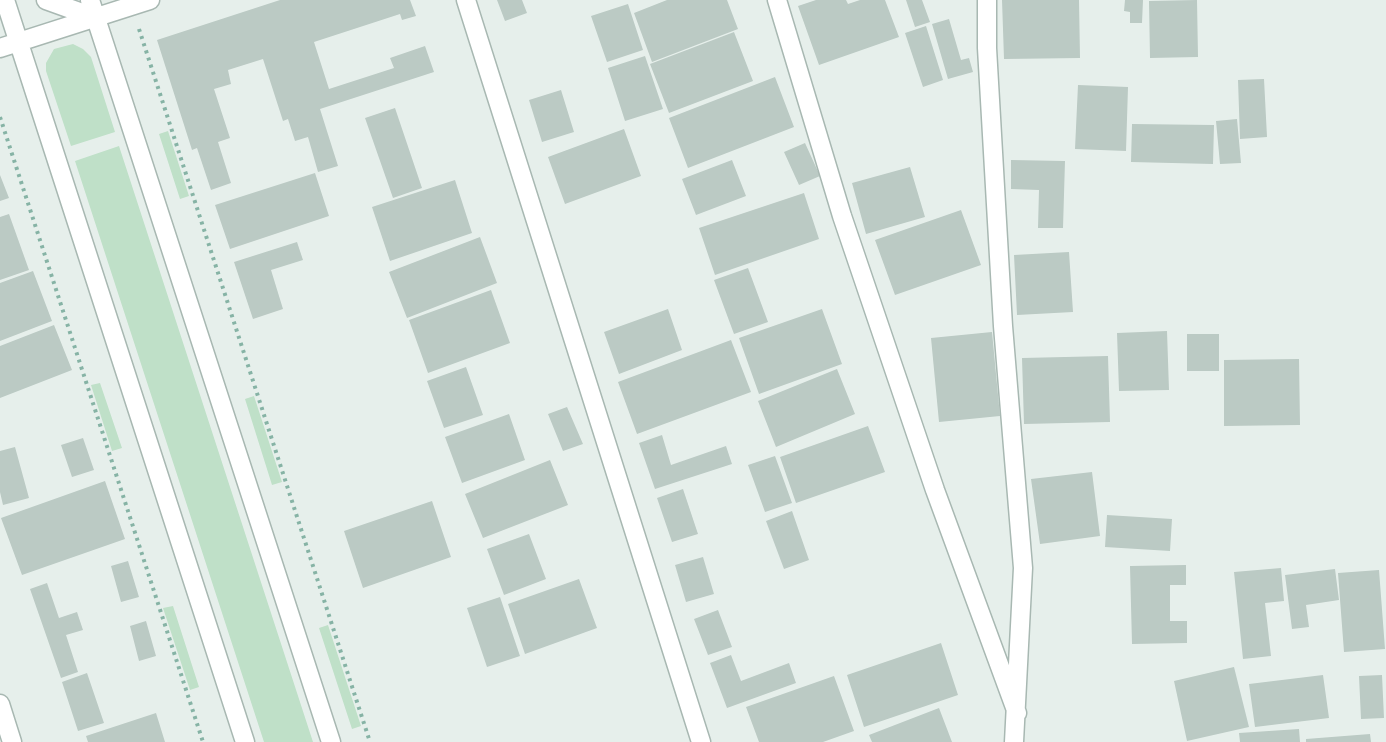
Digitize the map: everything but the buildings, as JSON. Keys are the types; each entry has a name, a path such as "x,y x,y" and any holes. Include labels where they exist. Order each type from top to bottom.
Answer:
{"street":[{"path":"5,0 245,742"},
{"path":"46,0 96,18"},
{"path":"90,0 331,742"},
{"path":"0,48 150,0"},
{"path":"466,0 702,742"},
{"path":"777,0 842,216 927,468 1017,713"},
{"path":"987,0 1002,314 1023,568 1014,742"},
{"path":"0,704 12,742"}],"path":[{"path":"132,6 370,742"},
{"path":"0,117 203,742"}],"green space":[{"path":"73,44 83,49 91,57 115,132 71,146 46,71 46,63 54,49"},
{"path":"168,131 189,196 180,199 159,134"},
{"path":"119,146 313,742 264,742 75,161"},
{"path":"100,383 122,448 112,451 91,385"},
{"path":"254,396 282,482 272,485 245,399"},
{"path":"173,606 199,687 190,690 163,608"},
{"path":"328,625 361,726 352,729 319,628"}]}
